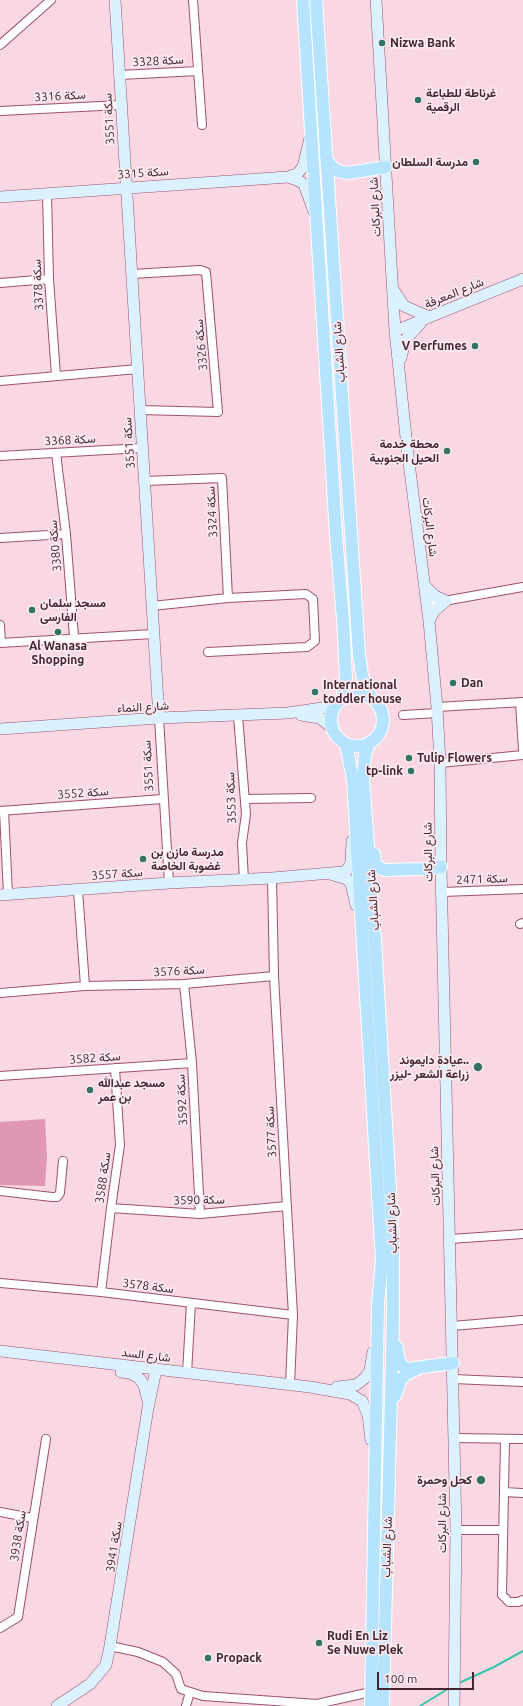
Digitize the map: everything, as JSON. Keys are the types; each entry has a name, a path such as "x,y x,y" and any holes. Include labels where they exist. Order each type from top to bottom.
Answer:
{"main road":[{"name":"شارع الشباب","path":"303,0 336,535 343,619 346,678 339,701"},
{"name":"شارع الشباب","path":"316,0 328,161 359,654 362,675 368,692 374,702"},
{"path":"328,161 332,167 338,171 348,173"},
{"path":"329,190 338,178 348,173 386,167"},
{"path":"355,694 362,695 374,702 382,714 382,724 378,734 370,742 363,745 354,746 346,744 337,737 332,727 331,715 339,701 355,694"},
{"name":"شارع الشباب","path":"370,742 365,754 364,770 376,941 393,1239 393,1318 383,1706"},
{"name":"شارع الشباب","path":"346,744 351,765 354,798 382,1261 378,1304 370,1706"},
{"path":"366,805 375,862 379,868 384,870 421,870 441,867"},
{"path":"376,941 378,882 380,877 385,874 402,869"},
{"path":"393,1318 398,1357 401,1365 407,1369 453,1363"},
{"path":"390,1421 396,1390 401,1379 408,1373 423,1367"}],"street":[{"path":"0,45 50,0"},
{"name":"سكة 3551","path":"115,0 169,883"},
{"name":"سكة 3328","path":"193,0 202,125"},
{"name":"شارع البركات","path":"376,0 395,331 438,710 456,1530 454,1706"},
{"name":"سكة 3328","path":"120,75 198,71"},
{"name":"سكة 3316","path":"0,111 122,105"},
{"path":"288,177 297,174 303,167 311,133"},
{"path":"288,177 304,184 316,217"},
{"name":"سكة 3315","path":"0,197 288,177"},
{"name":"سكة 3378","path":"48,193 49,279 56,376"},
{"name":"سكة 3326","path":"132,274 200,270 206,272 218,412 140,410"},
{"name":"شارع المعرفة","path":"395,331 523,278"},
{"path":"0,283 49,279"},
{"path":"393,288 398,299 404,306 429,317 409,334 405,340 399,368"},
{"path":"0,380 138,369"},
{"name":"سكة 3368","path":"0,456 142,448"},
{"name":"سكة 3380","path":"56,453 66,534 74,637"},
{"name":"سكة 3324","path":"145,481 222,478 228,598"},
{"path":"0,538 66,534"},
{"path":"424,585 435,596 446,601"},
{"path":"427,604 523,587"},
{"path":"152,606 228,598 306,594 313,599 315,641 307,647 208,652"},
{"path":"429,621 434,611 446,601"},
{"path":"0,625 1,643 74,637 153,634"},
{"name":"شارع النماء","path":"0,729 159,718 288,713 322,708 339,701"},
{"path":"403,715 522,702 523,750"},
{"name":"شارع النماء","path":"288,713 320,718 332,727"},
{"name":"سكة 3553","path":"238,716 246,799 246,814 242,843 244,880"},
{"path":"440,763 523,755"},
{"path":"246,799 311,798"},
{"path":"331,874 347,870 351,864 354,798"},
{"name":"سكة 3552","path":"4,894 2,811 163,799"},
{"path":"331,874 341,877 351,884 355,895 363,957"},
{"name":"سكة 3557","path":"4,894 331,874"},
{"name":"سكة 3577","path":"272,878 274,976 293,1315 290,1385"},
{"name":"سكة 2471","path":"442,892 523,889"},
{"path":"78,890 85,986"},
{"name":"سكة 3576","path":"0,993 85,986 184,984 274,976"},
{"name":"سكة 3592","path":"184,984 192,1063 200,1214"},
{"name":"سكة 3582","path":"0,1076 192,1063"},
{"name":"سكة 3588","path":"101,1292 110,1208 120,1145 115,1068"},
{"path":"0,1191 57,1197 60,1193 63,1161"},
{"name":"سكة 3590","path":"110,1208 200,1214 287,1206"},
{"path":"450,1239 523,1234"},
{"name":"سكة 3578","path":"0,1285 101,1292 191,1304 293,1315"},
{"path":"187,1373 191,1304"},
{"path":"310,1387 343,1387 356,1385 365,1378 370,1371 378,1304"},
{"path":"452,1326 523,1320"},
{"name":"شارع السد","path":"0,1351 310,1387"},
{"path":"78,1361 96,1368 130,1374 139,1378 146,1392 148,1408"},
{"name":"سكة 3941","path":"57,1706 90,1684 106,1666 148,1408 156,1370"},
{"path":"453,1379 523,1382"},
{"path":"310,1387 350,1394 362,1401 368,1415 371,1433 374,1494"},
{"path":"454,1438 523,1439"},
{"name":"سكة 3938","path":"0,1628 18,1617 32,1518 46,1439"},
{"path":"505,1439 502,1595 509,1602 518,1602 523,1600"},
{"path":"504,1492 523,1493"},
{"path":"0,1512 32,1518"},
{"path":"456,1530 503,1530"},
{"path":"110,1646 138,1652 163,1662 176,1674 181,1688 203,1696 317,1704 371,1692"},
{"path":"186,1706 190,1692"}],"shaded area":[{"path":"45,1119 47,1157 45,1186 0,1185 0,1122"}],"waterway":[{"path":"459,1683 494,1667 523,1651"},
{"path":"420,1706 451,1687"}],"place":[{"name":"Nizwa Bank","path":"382,43"},
{"name":"غرناطة للطباعة الرقمية","path":"418,100"},
{"name":"مدرسة السلطان","path":"476,162"},
{"name":"V Perfumes","path":"475,346"},
{"name":"محطة خدمة الحيل الجنوبية","path":"447,451"},
{"name":"مسجد سلمان الفارسى","path":"32,610"},
{"name":"Al Wanasa Shopping","path":"58,632"},
{"name":"Dan","path":"453,683"},
{"name":"International toddler house","path":"315,692"},
{"name":"Tulip Flowers","path":"409,758"},
{"name":"tp-link","path":"411,771"},
{"name":"مدرسة مازن بن غضوبة الخاصة","path":"143,859"},
{"name":"عيادة دايموند.. زراعة الشعر -ليزر","path":"478,1067"},
{"name":"مسجد عبدالله بن عمر","path":"90,1090"},
{"name":"كحل وحمرة","path":"481,1480"},
{"name":"Rudi En Liz Se Nuwe Plek","path":"319,1643"},
{"name":"Propack","path":"208,1658"}]}
